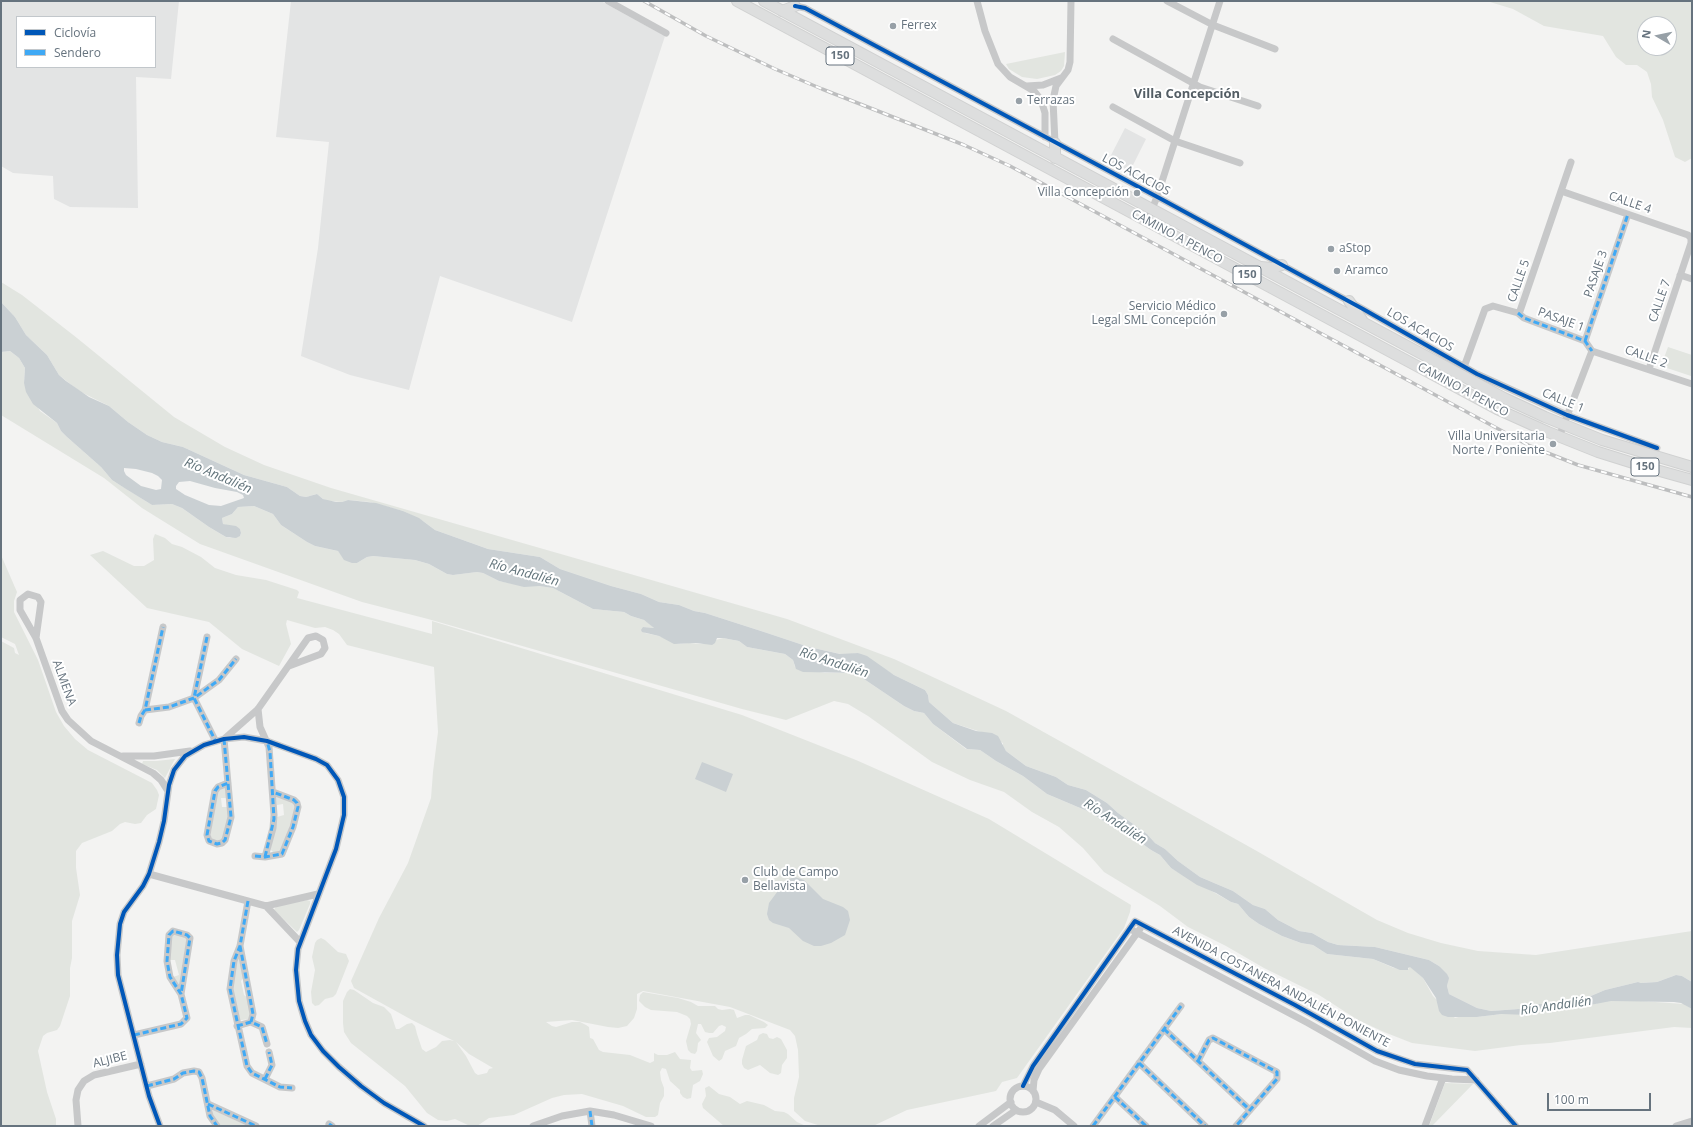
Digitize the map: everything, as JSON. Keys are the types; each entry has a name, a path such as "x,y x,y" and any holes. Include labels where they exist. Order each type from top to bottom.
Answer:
{"highway":[{"name":"CAMINO A PENCO","path":"737,1 1476,398 1522,421 1559,437 1625,461 1692,480"},
{"name":"CAMINO A PENCO","path":"764,1 1504,398 1564,425 1626,448 1692,467"},
{"path":"782,11 795,6"},
{"path":"1055,143 1055,158"},
{"path":"1257,266 1272,268 1282,265"},
{"path":"1349,302 1366,325"}],"street":[{"path":"608,1 666,33"},
{"path":"977,1 985,31 998,64 1010,77 1037,93 1043,104 1046,119 1045,137"},
{"path":"1055,143 1053,100 1056,86 1068,70 1070,62 1071,1"},
{"path":"1167,1 1213,25 1275,49"},
{"path":"1147,221 1157,197 1220,1"},
{"name":"LOS ACACIOS","path":"795,6 805,8 1157,197 1464,367"},
{"path":"1113,39 1193,84 1258,106"},
{"path":"1027,86 1043,85 1061,78"},
{"path":"1113,107 1175,141 1240,164"},
{"name":"CALLE 5","path":"1464,367 1483,312 1487,307 1493,306 1518,313 1520,311 1571,162"},
{"name":"CALLE 4","path":"1561,191 1688,235 1691,238"},
{"name":"PASAJE 3","path":"1585,341 1628,214"},
{"name":"CALLE 7","path":"1649,370 1691,243 1691,238"},
{"path":"1680,275 1692,279"},
{"name":"PASAJE 1","path":"1518,313 1524,318 1585,341 1592,351"},
{"path":"1559,437 1592,351"},
{"name":"CALLE 2","path":"1592,351 1692,384"},
{"name":"CALLE 1","path":"1464,367 1507,388 1568,414 1657,448"},
{"name":"ALMENA","path":"36,638 41,602 38,597 28,594 20,600 19,607 36,638 62,711 68,720 91,741 153,773 161,780 168,790"},
{"path":"139,724 141,716 145,710 164,627"},
{"path":"224,739 258,709 308,638 316,636 324,640 325,648 321,654 289,666"},
{"path":"206,637 194,698 215,740"},
{"path":"145,710 169,707 194,698 219,680 236,659"},
{"path":"258,709 260,727 267,741 270,752 274,824 265,857"},
{"path":"160,1126 152,1106 118,975 117,955 120,924 124,912 143,886 149,874 162,828 170,780 174,770 181,760 194,750 215,740 244,737 267,741 322,762 335,775 343,791 344,809 340,834 300,942 296,963 297,988 305,1021 314,1039 339,1067 361,1086 394,1110 424,1126"},
{"path":"224,739 228,783 231,817 224,840 222,843 218,844 209,841 207,835 215,791 218,787 228,783"},
{"name":"ALMENA","path":"120,756 154,756 194,750"},
{"path":"256,856 278,856 284,853 291,835 298,807 294,800 272,792"},
{"path":"149,874 266,906 318,894"},
{"path":"248,901 240,946 235,957 230,989 237,1026 248,1068 252,1073 283,1088 292,1088"},
{"path":"266,906 300,942"},
{"name":"AVENIDA COSTANERA ANDALIÉN PONIENTE","path":"1135,921 1301,1008 1377,1051 1416,1064 1467,1070 1476,1080 1412,1074 1375,1061 1308,1023 1130,929 1135,921"},
{"path":"1033,1091 1034,1080 1039,1069 1143,925"},
{"path":"1023,1086 1033,1066 1130,929"},
{"path":"134,1035 185,1022 187,1016 181,994 170,977 167,961 169,935 174,931 187,934 190,938 181,994"},
{"path":"240,946 253,1014 251,1022"},
{"path":"1093,1126 1180,1006"},
{"path":"237,1026 251,1022 263,1028 267,1044"},
{"path":"1164,1029 1250,1110"},
{"path":"1198,1061 1209,1040 1213,1038 1276,1070 1278,1075 1277,1079 1236,1126"},
{"path":"265,1080 272,1065 269,1052"},
{"path":"1139,1063 1205,1126"},
{"name":"ALJIBE","path":"78,1126 76,1100 78,1090 84,1081 94,1074 141,1064"},
{"path":"147,1086 174,1079 183,1073 196,1071 201,1076 210,1116 217,1126"},
{"path":"1425,1126 1443,1078"},
{"path":"1476,1080 1516,1126"},
{"path":"1023,1086 1033,1091 1036,1096 1036,1102 1033,1108 1022,1112 1016,1110 1011,1102 1013,1091 1018,1087 1023,1086"},
{"path":"1115,1097 1146,1126"},
{"path":"979,1126 1011,1102"},
{"path":"1036,1102 1054,1110 1074,1126"},
{"path":"208,1104 256,1126"},
{"path":"993,1126 1016,1110"},
{"path":"590,1111 592,1126"},
{"path":"533,1126 562,1116 590,1111 614,1115 651,1126"},
{"path":"1676,1126 1692,1121"}],"shaded area":[{"path":"1,1 179,1 171,79 136,77 138,208 70,207 54,199 53,176 13,173 1,166"},
{"path":"291,1 601,1 665,36 572,322 440,276 409,390 350,375 301,356 318,248 329,142 276,137"},
{"path":"1480,1 1692,1 1692,158 1685,162 1675,157 1663,120 1652,97 1651,84 1647,72 1637,65 1626,65 1616,57 1603,36 1544,26 1513,9 1490,2"},
{"path":"1065,52 1064,66 1061,71 1055,75 1037,79 1022,77 1009,69 1006,64"},
{"path":"1125,128 1146,139 1130,171 1108,161"},
{"path":"1,282 22,295 174,417 225,447 264,465 331,488 787,619 894,659 1006,711 1377,920 1408,933 1441,943 1478,951 1536,955 1692,931 1692,982 1682,976 1676,975 1657,982 1638,982 1605,990 1579,1001 1559,1005 1539,1004 1528,1011 1519,1009 1491,1011 1477,1008 1449,994 1447,986 1448,982 1439,966 1429,960 1375,947 1338,945 1328,942 1312,933 1299,931 1278,920 1265,909 1253,905 1233,891 1200,877 1178,861 1165,849 1155,843 1147,834 1107,803 1086,790 1068,785 1056,777 1026,766 1006,751 1003,743 981,732 953,723 929,702 928,695 925,690 894,675 858,653 845,655 809,647 679,605 659,602 641,594 611,586 560,569 540,557 488,549 435,530 423,521 403,511 370,502 348,500 342,502 328,501 317,494 306,497 300,496 287,487 244,475 183,447 162,442 147,435 109,406 79,391 59,375 47,355 26,335 15,317 1,302"},
{"path":"1668,347 1692,355 1691,376 1661,366"},
{"path":"10,351 19,358 25,368 24,383 40,411 57,423 61,431 101,467 112,480 152,505 172,504 182,508 226,537 230,538 240,536 241,533 240,529 223,524 222,518 232,514 238,507 254,506 273,514 281,525 307,542 315,546 338,551 342,556 357,563 367,557 373,556 415,560 429,564 447,574 453,575 477,572 483,573 499,581 524,586 553,588 593,609 624,612 644,620 654,628 643,627 645,633 659,636 679,644 701,644 723,638 739,641 747,647 785,654 793,660 795,667 825,673 855,673 904,706 914,711 924,713 933,724 966,749 980,750 1023,776 1047,794 1092,813 1109,825 1122,829 1160,855 1171,868 1231,902 1238,904 1249,917 1259,924 1282,936 1301,943 1313,945 1327,954 1373,959 1394,968 1408,970 1409,967 1411,967 1423,978 1433,996 1455,1018 1462,1016 1477,1017 1502,1014 1533,1014 1547,1009 1590,1005 1605,1001 1627,1000 1684,1004 1692,1009 1692,1028 1674,1027 1475,1051 1412,1043 1384,1032 1358,1020 1319,995 1264,968 1226,946 1188,927 1160,906 1104,872 1083,848 1059,827 1032,812 1004,792 970,780 932,762 868,716 848,704 834,701 786,720 742,709 428,619 362,602 200,544 142,508 104,478 1,415 1,352"},
{"name":"Club de Campo Bellavista","path":"155,534 165,538 172,544 182,547 201,557 215,568 236,575 266,580 297,590 299,592 297,598 432,634 432,621 742,715 856,760 989,819 1131,905 1124,928 1017,1078 1002,1082 996,1091 907,1110 873,1126 821,1126 805,1121 794,1111 794,1098 799,1077 798,1050 795,1036 790,1030 730,1007 643,991 637,994 637,1009 634,1018 627,1026 618,1028 608,1027 572,1020 546,1022 556,1027 572,1022 580,1022 586,1025 589,1027 590,1038 593,1039 599,1050 603,1052 630,1055 650,1063 654,1061 654,1053 658,1055 667,1055 675,1052 680,1059 691,1060 690,1068 692,1071 702,1070 703,1074 700,1081 693,1085 691,1098 687,1099 683,1097 680,1090 670,1081 666,1069 662,1068 660,1072 664,1088 664,1096 660,1103 658,1115 655,1117 646,1117 623,1106 582,1094 564,1095 552,1098 514,1115 489,1118 477,1126 470,1126 455,1119 447,1121 438,1120 427,1113 405,1086 351,1043 344,1032 343,1023 343,1001 350,989 354,990 373,1003 384,1007 391,1014 396,1029 412,1023 415,1026 422,1049 426,1052 436,1047 442,1041 454,1041 354,988 351,981 379,918 408,863 431,798 438,732 434,667 347,645 339,634 333,630 325,627 315,628 287,620 286,624 291,644 279,666 242,649 209,622 147,608 90,555 103,551 134,566 144,566 154,560 153,539","holes":["456,1042 469,1054 493,1068 489,1069 487,1073 478,1075 475,1073 466,1056"]},
{"path":"1,555 17,592 14,601 14,612 38,660 56,712 64,726 75,739 88,750 152,783 159,795 156,809 147,815 141,823 135,824 125,822 120,824 112,831 82,843 76,851 76,868 80,895 72,921 70,996 60,1026 57,1030 43,1036 38,1051 47,1092 56,1119 56,1126 1,1126 1,641 14,648 15,653 19,655 15,644 1,637"},
{"path":"175,759 165,778 157,770 142,764 143,761"},
{"path":"223,788 226,788 226,798 221,798 222,807 227,807 229,818 223,839 219,841 210,839 217,792"},
{"path":"276,796 293,802 296,805 282,851 274,853 270,849 277,817 284,815 283,804 277,805"},
{"path":"307,900 310,901 310,904 297,932 274,910 276,906"},
{"path":"172,934 187,937 179,984 173,977 179,975 175,960 169,960"},
{"path":"321,938 338,952 346,954 349,961 336,994 315,1006 312,1003 311,992 315,970 312,957 315,943"},
{"path":"239,956 244,977 241,981 244,995 248,998 251,1014 249,1019 242,1020 240,1020 231,990 237,957"},
{"path":"643,992 678,998 698,1006 715,1006 722,1010 734,1010 737,1018 749,1015 768,1025 765,1028 752,1029 739,1038 736,1046 725,1051 722,1059 719,1061 713,1056 707,1042 709,1038 717,1037 725,1031 726,1027 722,1025 719,1026 713,1033 709,1033 705,1032 701,1024 698,1024 696,1033 701,1040 698,1043 695,1054 691,1053 688,1050 686,1041 691,1024 690,1019 687,1016 677,1012 651,1010 645,1007 639,1001 640,995"},
{"path":"763,1033 767,1034 769,1038 773,1039 777,1037 781,1039 787,1050 787,1058 782,1065 781,1073 778,1075 770,1073 760,1065 748,1070 744,1068 742,1064 746,1046 757,1040 759,1035"},
{"path":"1445,1083 1473,1084 1432,1126 1429,1126"},
{"path":"709,1086 719,1094 730,1097 740,1104 747,1101 764,1105 775,1111 788,1114 797,1122 806,1126 724,1126 703,1108 702,1104 706,1096 705,1088"},
{"path":"213,1110 248,1126 220,1126 212,1116"}],"water":[{"name":"Río Andalién","path":"1,302 15,317 26,335 47,355 59,375 89,397 109,406 147,435 162,442 183,447 244,475 287,487 300,496 306,497 317,494 323,499 336,502 348,500 376,503 403,511 419,518 435,530 488,549 540,557 560,569 611,586 641,594 659,602 679,605 809,647 840,654 858,653 867,656 894,675 925,690 928,695 929,702 953,723 976,731 992,733 998,736 1006,751 1026,766 1056,777 1068,785 1086,790 1107,803 1147,834 1155,843 1165,849 1178,861 1200,877 1233,891 1253,905 1265,909 1278,920 1299,931 1312,933 1328,942 1338,945 1375,947 1429,960 1439,966 1447,974 1449,978 1447,986 1449,994 1477,1008 1491,1011 1519,1009 1528,1011 1539,1004 1559,1005 1579,1001 1605,990 1638,982 1657,982 1676,975 1682,976 1692,982 1692,1009 1681,1003 1674,1002 1611,1001 1590,1005 1542,1010 1528,1015 1502,1014 1477,1017 1448,1017 1442,1015 1439,1011 1436,998 1423,978 1410,967 1408,970 1400,970 1373,959 1327,954 1313,945 1301,943 1282,936 1259,924 1249,917 1238,904 1197,885 1171,868 1160,855 1122,829 1109,825 1092,813 1047,794 1023,776 980,750 967,749 933,724 924,713 914,711 904,706 855,673 803,672 796,669 793,660 785,654 747,647 739,641 723,638 717,638 715,643 712,645 696,643 674,644 659,636 642,632 641,630 643,627 654,628 644,620 624,612 593,609 553,588 539,586 524,587 499,581 483,573 477,572 453,575 447,574 429,564 415,560 373,556 367,557 357,563 352,563 344,560 338,551 315,546 307,542 281,525 273,514 254,506 238,507 232,514 222,518 223,524 236,526 240,529 240,536 236,538 226,537 182,508 172,504 152,505 112,480 101,467 61,431 57,423 33,404 26,392 24,383 25,368 19,358 10,351 1,352","holes":["124,468 136,469 158,476 162,480 161,489 156,490 141,486 126,475","190,481 237,492 243,495 244,498 221,506 209,505 185,495 176,489 179,482"]},
{"path":"702,762 733,774 726,792 695,779"},
{"path":"795,877 804,880 823,899 843,907 848,911 850,920 845,935 831,943 821,946 814,946 803,941 789,928 773,923 769,920 767,914 769,903 786,880"}],"railway":[{"path":"644,1 706,36 775,69 964,145 1010,166 1530,446 1578,465 1692,497"}],"marked path":[{"path":"1585,341 1628,214"},
{"path":"1518,313 1524,318 1585,341 1592,351"},
{"path":"139,723 145,710 163,627"},
{"path":"207,637 194,698 215,740"},
{"path":"145,710 169,707 194,698 219,680 236,659"},
{"path":"224,739 231,817 225,840 222,843 217,844 209,841 207,835 215,791 218,787 228,783"},
{"path":"265,857 274,819 270,752 267,741"},
{"path":"255,856 265,857 282,854 293,827 298,807 297,803 294,800 273,792"},
{"path":"248,901 240,946 234,961 230,989 247,1066 252,1073 280,1087 292,1088"},
{"path":"134,1035 181,1024 187,1018 181,994 170,977 167,961 169,935 173,931 187,935 190,938 181,994"},
{"path":"240,946 253,1014 251,1022"},
{"path":"1093,1126 1181,1006"},
{"path":"237,1026 251,1022 262,1027 267,1044"},
{"path":"1164,1029 1250,1110"},
{"path":"1198,1061 1209,1040 1213,1038 1277,1072 1277,1079 1236,1126"},
{"path":"265,1079 272,1065 269,1052"},
{"path":"1139,1063 1205,1126"},
{"path":"147,1086 174,1079 183,1073 194,1071 199,1072 202,1078 210,1116 217,1126"},
{"path":"1115,1097 1146,1126"},
{"path":"208,1104 256,1126"},
{"path":"590,1111 592,1126"}],"cycle path":[{"path":"795,6 805,8 1163,200 1363,309 1477,374 1567,415 1657,448"},
{"path":"160,1126 149,1096 118,975 117,955 120,924 124,912 143,886 149,874 159,842 164,821 169,785 174,770 185,756 204,745 224,739 244,737 267,741 316,759 327,765 338,780 344,797 344,815 336,849 298,949 296,970 299,1001 311,1035 323,1051 361,1086 384,1103 424,1126"},
{"path":"1023,1086 1033,1066 1135,921 1295,1005 1377,1051 1415,1064 1467,1070 1516,1126"}],"place":[{"name":"Ferrex","path":"893,26"},
{"name":"Terrazas","path":"1019,101"},
{"name":"Villa Concepción","path":"1137,193"},
{"name":"aStop","path":"1331,249"},
{"name":"Aramco","path":"1337,271"},
{"name":"Servicio Médico Legal SML Concepción","path":"1224,314"},
{"name":"Villa Universitaria Norte / Poniente","path":"1553,444"},
{"name":"Club de Campo Bellavista","path":"745,880"}],"district":[{"name":"Villa Concepción","path":"1187,94"}]}
